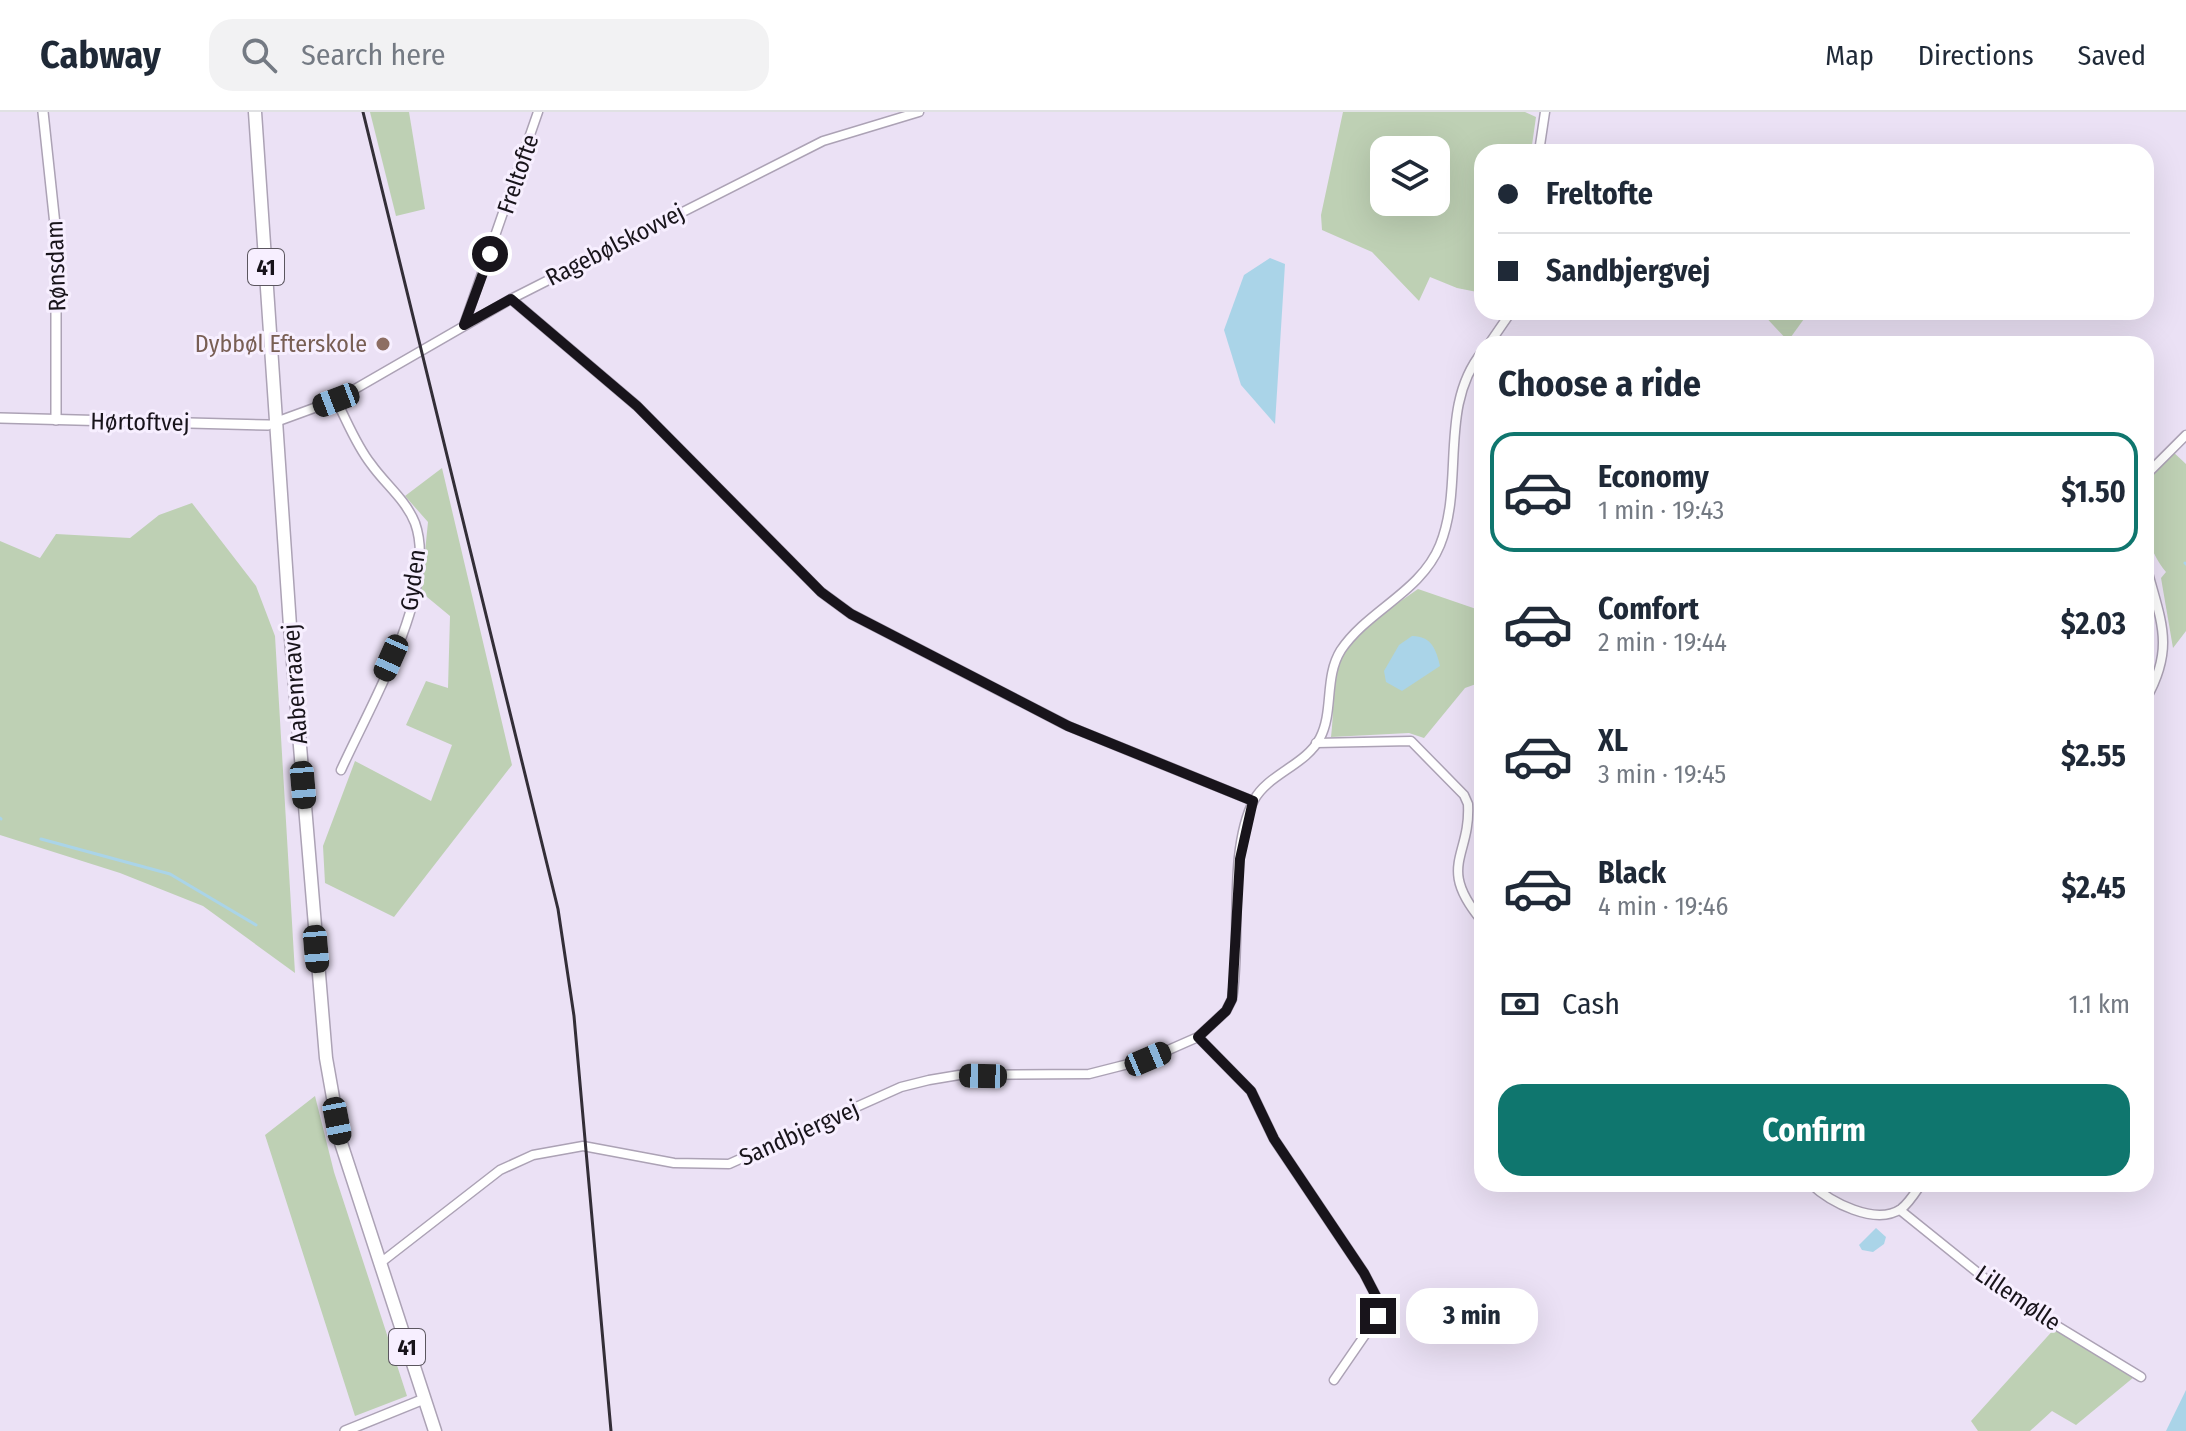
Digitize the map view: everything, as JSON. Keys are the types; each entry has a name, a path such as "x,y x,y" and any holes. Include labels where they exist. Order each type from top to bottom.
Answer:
{"main road":[{"name":"Aabenraavej","path":"255,112 274,423 326,1058 341,1143 435,1431"}],"street":[{"name":"Rønsdam","path":"43,112 57,247 56,420"},
{"name":"Freltofte","path":"464,325 538,112"},
{"name":"Ragebølskovvej","path":"274,423 336,400 511,299 823,141 919,112"},
{"path":"1540,144 1545,112"},
{"path":"511,299 637,406 821,592 851,614 1068,726 1253,801 1265,786 1316,743 1325,721 1331,675 1340,651 1429,566 1441,543 1451,494 1457,408 1464,383 1474,366"},
{"name":"Gyden","path":"336,400 369,463 414,520 420,541 416,595 407,625 341,770"},
{"name":"Hørtoftvej","path":"0,418 274,423"},
{"path":"2154,467 2186,435"},
{"path":"2154,597 2165,640 2159,676 2154,685"},
{"path":"1316,743 1391,739 1411,741 1423,749 1464,795 1468,804 1458,875 1462,893 1474,910"},
{"name":"Sandbjergvej","path":"378,1264 500,1170 533,1155 583,1146 701,1166 729,1164 901,1087 959,1075 1089,1074 1148,1059 1198,1037 1226,1011 1232,999 1240,859 1253,801"},
{"path":"1198,1037 1251,1091 1274,1139 1364,1273 1378,1300 1378,1316 1334,1380"},
{"path":"1825,1192 1856,1210 1888,1214 1900,1210 1915,1192"},
{"name":"Lillemølle","path":"1900,1210 2003,1293 2141,1377"},
{"path":"345,1431 424,1399"}],"green space":[{"path":"370,112 409,112 425,209 396,216"},
{"path":"1343,112 1525,112 1536,117 1532,144 1474,144 1474,291 1430,277 1419,301 1372,252 1322,230 1321,215"},
{"path":"1768,320 1803,320 1792,336 1783,336"},
{"path":"2172,451 2186,464 2186,631 2173,648 2161,578 2166,572 2154,552 2154,471"},
{"path":"442,468 512,765 394,917 325,883 323,846 355,761 431,801 452,745 406,725 426,681 448,688 450,616 421,592 428,522 405,496"},
{"path":"192,503 256,586 275,636 295,973 203,906 120,873 0,835 0,541 40,558 56,534 130,538 159,515"},
{"path":"1418,589 1474,608 1474,685 1465,688 1424,738 1409,733 1331,737 1335,685 1343,655 1360,633"},
{"path":"315,1096 334,1172 407,1396 355,1416 265,1135"},
{"path":"2056,1327 2134,1377 2076,1425 2052,1411 2030,1431 1978,1431 1971,1421"}],"water":[{"path":"1270,258 1285,264 1275,424 1241,385 1224,330 1244,275"},
{"path":"1412,636 1429,641 1440,666 1402,691 1386,682 1384,671 1399,645"},
{"path":"1876,1228 1886,1237 1884,1244 1873,1252 1862,1250 1859,1245"},
{"path":"2186,1390 2186,1431 2166,1431"}],"waterway":[{"path":"41,839 170,874 256,925"}],"railway":[{"path":"363,112 558,909 574,1016 611,1431"}],"place":[{"name":"Dybbøl Efterskole","path":"383,344"}],"route":[{"path":"490,254 464,325 511,299 637,406 821,592 851,614 1068,726 1253,801 1240,859 1232,999 1226,1011 1198,1037 1251,1091 1274,1139 1364,1273 1378,1300 1378,1316"}]}
